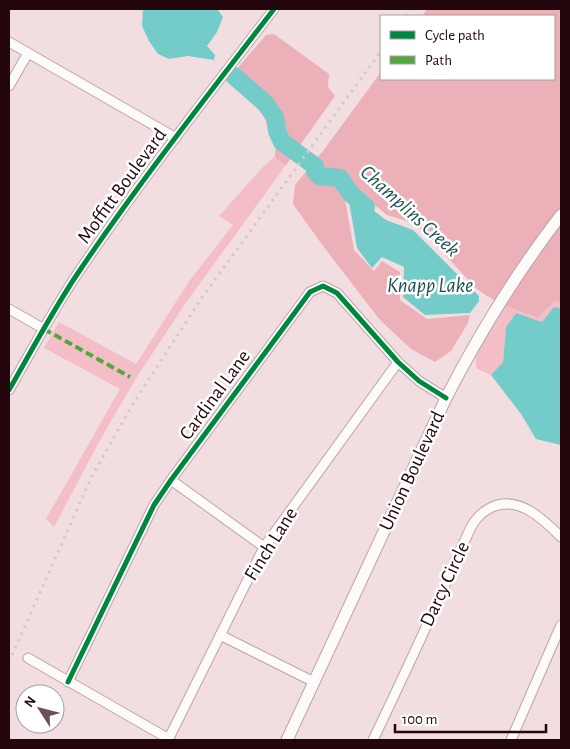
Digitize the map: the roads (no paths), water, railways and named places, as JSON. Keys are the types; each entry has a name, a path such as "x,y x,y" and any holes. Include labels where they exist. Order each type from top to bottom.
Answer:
{"main road":[{"name":"Union Boulevard","path":"288,740 446,398 500,302 561,215"}],"street":[{"name":"Moffitt Boulevard","path":"9,390 79,271 116,218 274,9"},
{"path":"9,42 176,138"},
{"path":"9,86 28,53"},
{"name":"Cardinal Lane","path":"68,682 154,505 310,292 323,286 337,293 398,362 419,381 446,398"},
{"path":"9,309 44,329"},
{"name":"Finch Lane","path":"168,740 264,548 398,362"},
{"path":"171,480 264,548"},
{"name":"Darcy Circle","path":"373,740 474,522 484,512 494,506 507,504 528,509 561,537"},
{"path":"510,740 561,626"},
{"path":"220,635 314,682"},
{"path":"28,658 168,740"}],"water":[{"path":"143,9 217,9 223,17 217,32 207,46 215,55 214,60 188,56 169,59 158,54 142,26"},
{"name":"Knapp Lake","path":"347,190 386,220 413,230 479,296 479,301 470,313 425,315 403,297 404,267 382,257 372,268 357,248"},
{"name":"Knapp Lake","path":"554,307 561,308 561,445 536,439 521,414 491,375 503,362 506,327 516,313 542,322"}],"waterway":[{"name":"Champlins Creek","path":"234,76 266,104 275,117 277,131 282,142 315,166 315,171 319,176 340,178 351,194 366,207"}],"railway":[{"path":"408,15 413,9"},
{"path":"9,662 91,478 131,407 201,299 380,52"}]}
